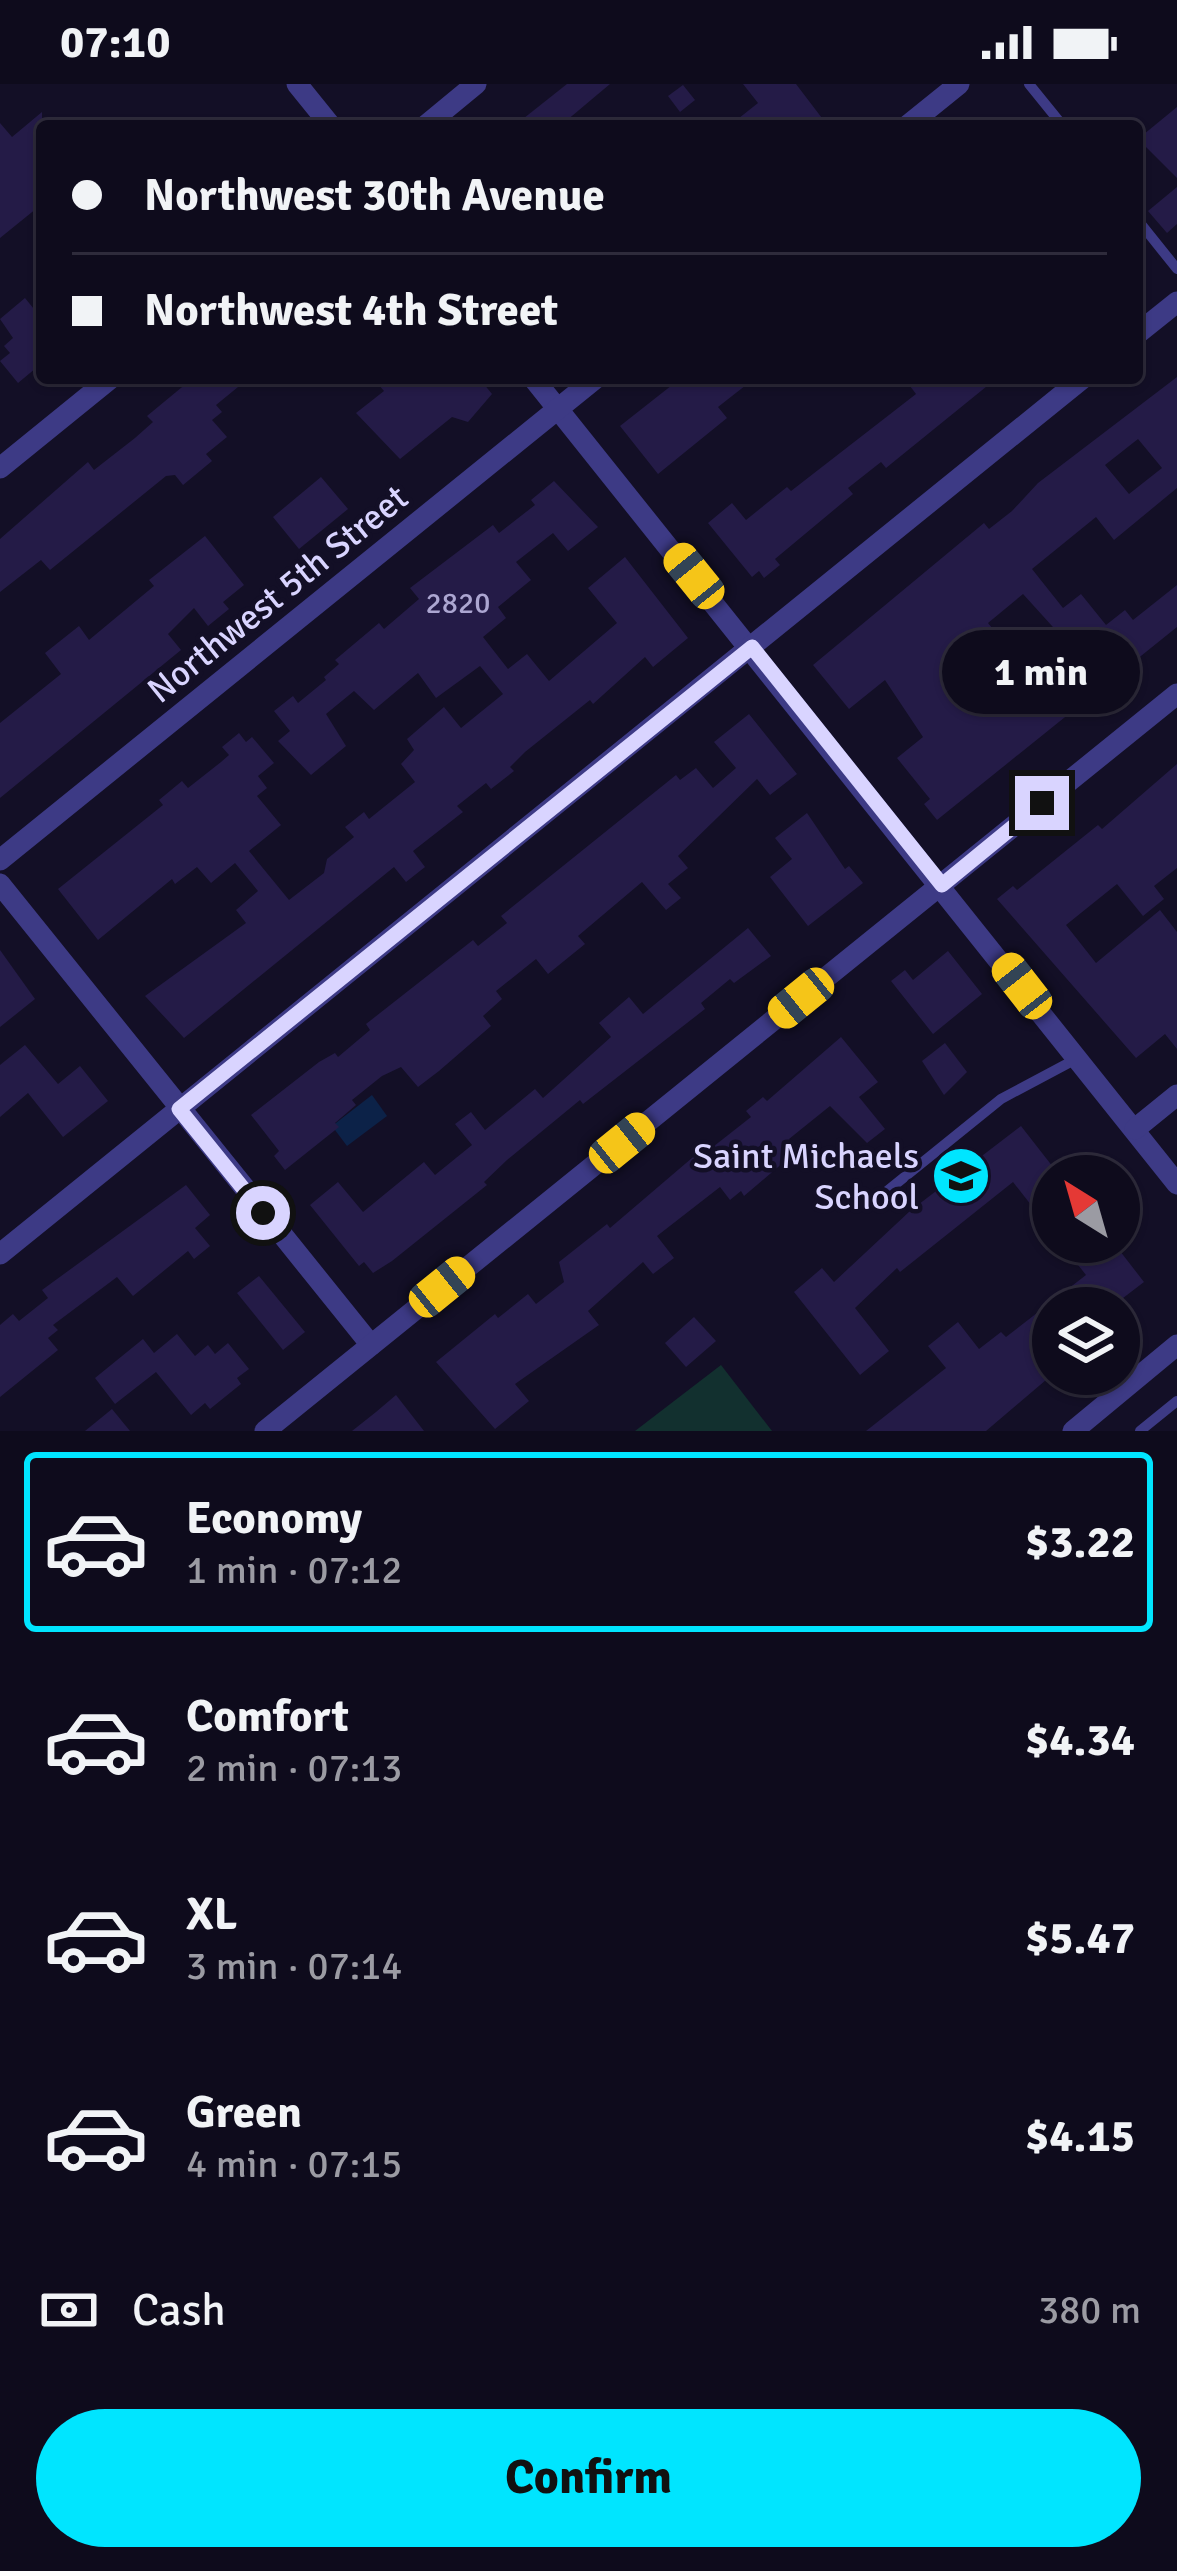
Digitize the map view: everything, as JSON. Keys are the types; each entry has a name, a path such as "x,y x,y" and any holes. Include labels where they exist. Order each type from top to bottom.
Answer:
{"street":[{"path":"297,84 326,120"},
{"path":"432,120 476,84"},
{"path":"915,120 959,84"},
{"path":"1143,329 1177,302"},
{"path":"0,468 104,384"},
{"path":"538,384 1177,1184"},
{"name":"Northwest 5th Street","path":"0,860 589,384"},
{"path":"0,1254 1076,384"},
{"path":"265,1431 1177,694"},
{"path":"0,884 371,1345"},
{"path":"1135,1129 1177,1095"},
{"path":"1073,1431 1177,1345"}],"lane":[{"path":"1029,84 1058,120"},
{"path":"1143,226 1177,269"},
{"path":"876,1200 1001,1100 1078,1058"},
{"path":"1139,1431 1177,1401"}],"green space":[{"path":"721,1365 772,1431 635,1431"}],"water":[{"path":"372,1095 387,1116 347,1146 332,1126"}],"building":[{"path":"567,84 610,84 567,120 522,120"},
{"path":"743,84 796,84 823,120 737,120 758,103"},
{"path":"683,85 695,100 680,112 668,96"},
{"path":"1177,107 1177,178 1143,144 1143,135"},
{"path":"42,112 42,120 36,120 36,209 0,238 0,123 12,137"},
{"path":"1177,187 1177,224 1167,233 1148,211"},
{"path":"25,298 36,312 36,368 18,383 0,361 10,353 4,346 13,338 0,319"},
{"path":"1177,377 1177,488 1114,540 1096,517 1032,569 1063,608 1081,594 1106,625 1125,610 1133,620 1177,585 1177,627 937,820 924,804 930,799 897,758 923,737 885,680 849,709 813,665 984,523 989,529 1012,511 1038,483","holes":["1138,439 1162,468 1129,494 1105,465","1023,594 1062,637 1025,669 988,623"]},
{"path":"186,384 242,384 216,405 222,412 212,420 227,437 206,454 212,461 183,485 175,475 166,476 50,570 41,560 0,592 0,539 88,462 94,470 135,438 153,422 147,416"},
{"path":"378,384 484,384 492,394 468,422 452,417 400,459 356,413 384,391"},
{"path":"673,384 747,384 718,407 727,418 658,474 620,426"},
{"path":"990,384 886,468 881,462 848,488 853,494 775,559 780,565 764,578 759,571 752,577 708,523 732,503 746,520 787,487 791,491 916,394 910,386"},
{"path":"321,477 348,509 299,549 273,517"},
{"path":"554,481 598,527 568,551 553,533 516,562 531,580 498,607 506,618 483,637 508,669 527,654 549,681 617,623 588,588 625,557 688,638 653,667 645,657 593,704 590,700 525,752 510,767 514,771 491,789 486,783 457,806 463,812 413,851 425,867 406,882 394,867 184,1038 145,996 246,923 236,910 258,891 235,863 211,883 197,867 175,884 172,879 98,940 58,889 163,805 159,800 182,781 188,788 221,762 229,755 222,747 239,733 246,742 252,737 274,763 258,776 267,788 257,796 281,825 249,851 289,900 324,873 327,859 354,837 345,827 364,812 369,819 415,782 401,764 414,750 407,739 444,707 461,728 503,694 480,666 436,698 418,673 374,710 354,691 326,714 346,746 311,775 278,741 290,731 274,711 293,696 298,703 326,680 339,664 335,660 379,623 384,629 419,599 410,588 493,525 499,533 535,505 531,500"},
{"path":"205,536 244,585 223,602 229,609 208,626 194,608 168,634 181,650 0,798 0,723 61,674 45,653 79,626 89,640 154,586 149,580"},
{"path":"749,714 797,774 770,795 757,779 678,856 688,868 668,884 681,898 666,910 642,882 578,936 585,944 548,974 536,959 496,991 502,999 483,1016 491,1026 439,1071 418,1087 401,1067 382,1076 352,1100 356,1105 335,1123 339,1127 285,1170 274,1156 279,1151 251,1115 319,1062 335,1053 338,1057 370,1030 366,1024 473,940 478,946 507,923 501,916 676,775 680,780 696,768 713,788 736,768 714,742"},
{"path":"1177,764 1177,868 1154,886 1164,899 1143,916 1117,884 1066,925 1096,963 1160,910 1177,932 1177,1049 1165,1034 1136,1058 997,899 1013,886 1017,890 1098,825 1102,829"},
{"path":"807,813 845,869 849,866 863,883 808,926 770,877 792,859 775,838"},
{"path":"748,928 771,956 734,983 730,979 701,1003 705,1009 583,1104 580,1100 507,1160 484,1182 487,1185 392,1261 373,1273 364,1262 359,1266 310,1205 338,1182 363,1212 424,1162 435,1175 472,1145 455,1124 471,1112 485,1130 535,1089 543,1098 611,1037 599,1023 629,997 643,1014"},
{"path":"0,950 35,999 0,1027"},
{"path":"948,951 982,994 933,1034 891,981 905,970 913,980"},
{"path":"841,1037 878,1082 859,1097 885,1129 867,1143 830,1106 789,1139 798,1150 744,1196 741,1191 730,1200 720,1187 657,1236 674,1258 653,1274 643,1262 588,1311 599,1325 515,1384 529,1401 495,1429 436,1362 495,1314 498,1318 528,1294 536,1304 564,1282 559,1262 607,1224 610,1228 706,1146 709,1150 751,1117 746,1111 763,1097 767,1101"},
{"path":"945,1043 967,1072 944,1095 922,1061"},
{"path":"25,1045 58,1084 80,1066 108,1101 63,1137 28,1093 0,1117 0,1065"},
{"path":"1021,1126 1044,1155 1032,1155 1032,1206 1013,1182 900,1272 897,1268 855,1308 889,1351 860,1375 794,1292 822,1268 834,1282 910,1211"},
{"path":"186,1185 210,1215 195,1228 210,1246 194,1259 188,1251 133,1296 117,1277 53,1325 58,1330 48,1338 58,1350 0,1397 0,1325 13,1314 19,1321 48,1298 42,1290"},
{"path":"1077,1263 1129,1263 1144,1282 1137,1287 1071,1287 1086,1275"},
{"path":"259,1276 305,1332 283,1350 237,1293"},
{"path":"694,1317 716,1341 686,1367 665,1343"},
{"path":"1032,1317 1032,1392 986,1431 866,1431 946,1368 928,1346 958,1322 979,1349 1001,1332 1006,1337"},
{"path":"177,1334 195,1356 208,1345 215,1354 228,1343 249,1369 237,1378 241,1384 210,1409 205,1403 191,1415 156,1372 115,1404 95,1378 143,1339 154,1353"},
{"path":"396,1395 424,1431 352,1431 376,1412"},
{"path":"112,1409 130,1431 85,1431"}],"place":[{"name":"Saint Michaels School","path":"961,1176"}],"route":[{"path":"263,1213 179,1109 752,647 942,885 1042,803"}]}
